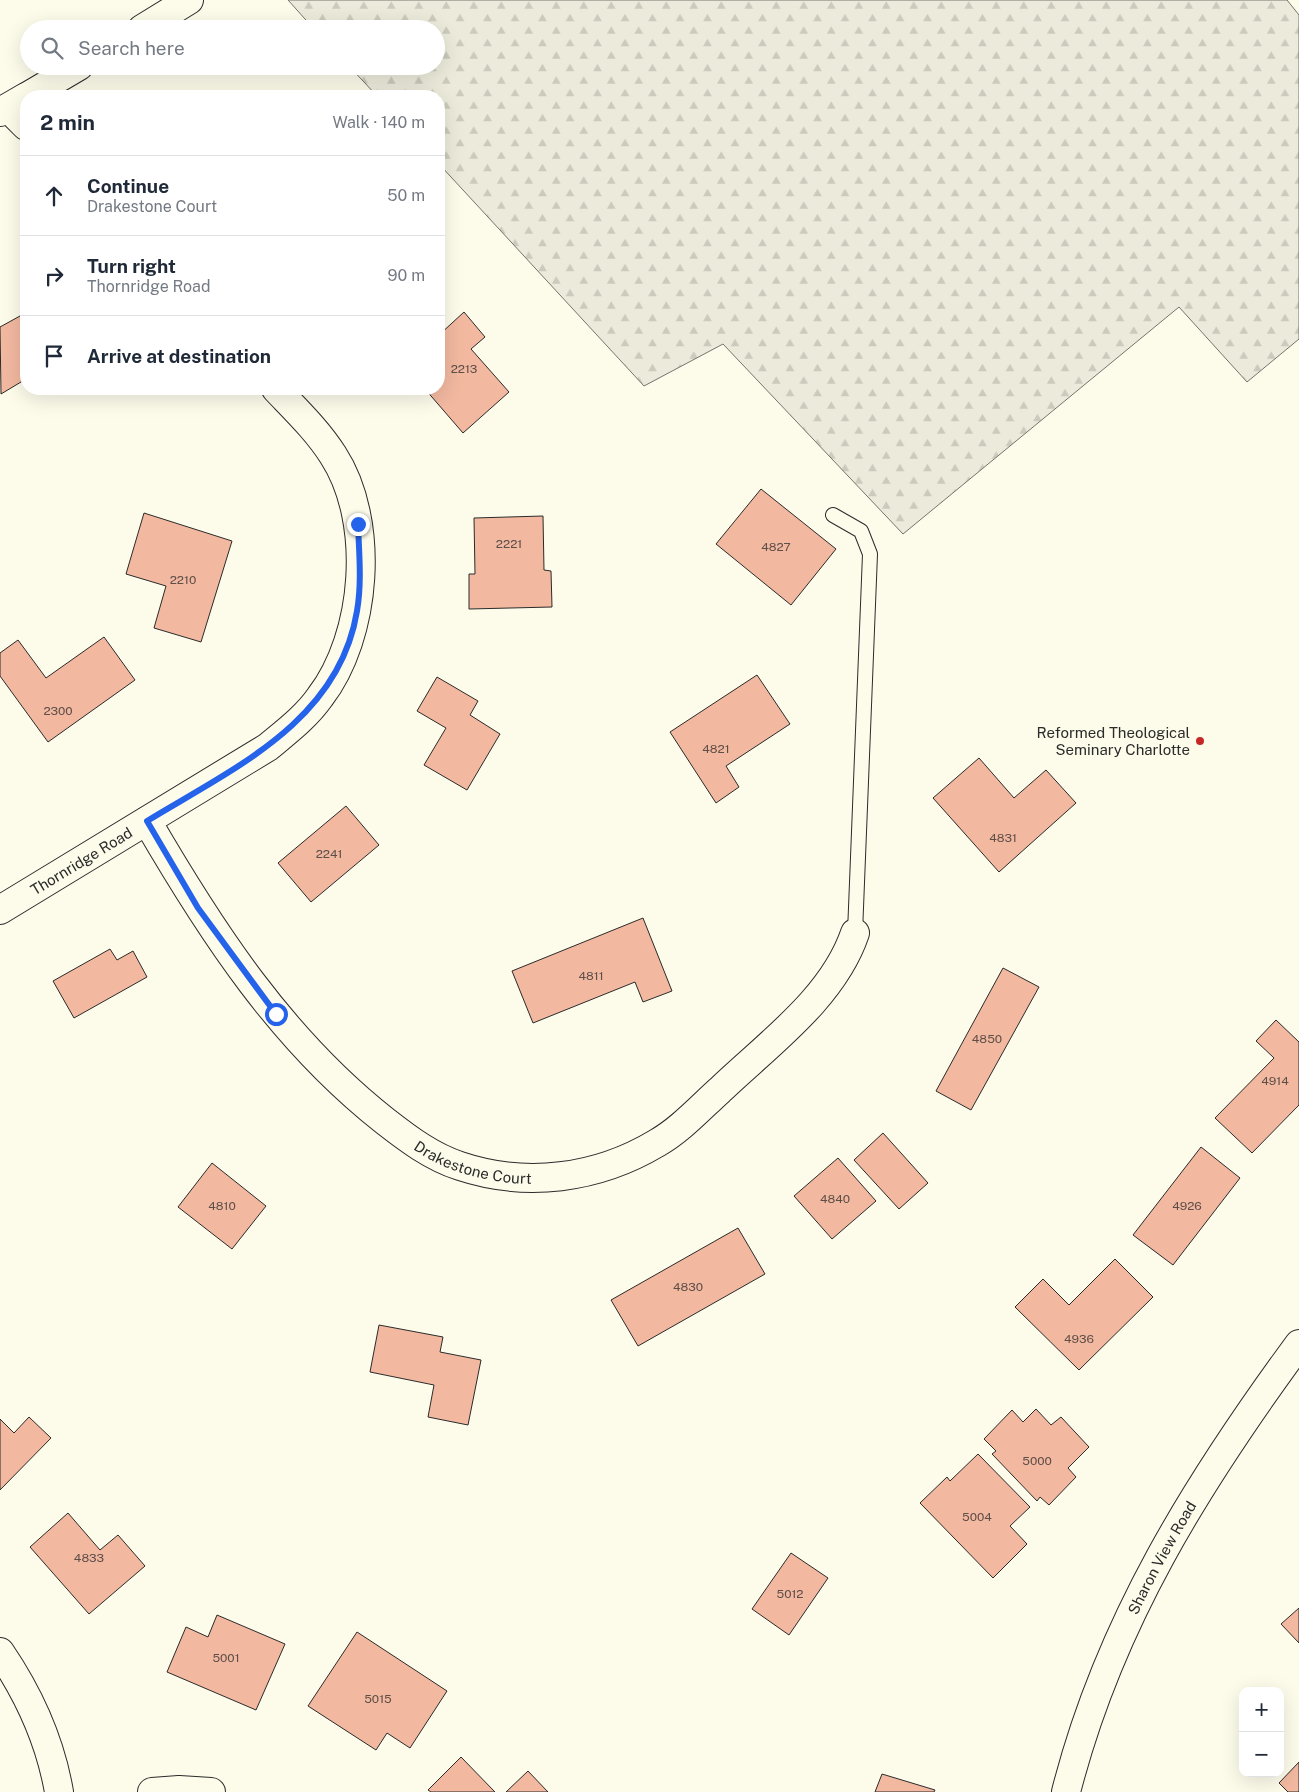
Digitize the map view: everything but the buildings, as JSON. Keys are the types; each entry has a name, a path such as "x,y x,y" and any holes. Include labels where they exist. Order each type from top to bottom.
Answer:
{"street":[{"path":"157,20 189,0"},
{"path":"44,90 66,75"},
{"name":"Thornridge Road","path":"0,910 268,747 302,718 331,681 348,646 357,612 361,572 358,524 347,486 334,456 312,427 282,395"},
{"name":"Drakestone Court","path":"147,821 198,908 246,976 276,1014 326,1068 369,1108 418,1146 458,1166 498,1177 522,1179 568,1177 619,1163 658,1143 693,1115 805,1010 836,973 849,951 855,933"},
{"name":"Sharon View Road","path":"1066,1792 1105,1672 1134,1606 1172,1532 1242,1421 1299,1344"},
{"path":"0,1652 16,1675 40,1719 49,1745 59,1792"},
{"path":"152,1792 179,1790 212,1792"}],"lane":[{"path":"833,515 861,531 870,554 855,933"}],"green space":[{"path":"288,0 1287,0 1299,15 1299,339 1247,382 1179,307 903,534 723,344 644,386 445,170 445,90 371,90 357,75 445,75 445,20 306,20"}],"place":[{"name":"Reformed Theological Seminary Charlotte","path":"1200,741"}],"route":[{"path":"276,1014 246,976 198,908 147,821 268,747 302,718 320,697 331,681 348,646 357,612 361,572 358,524"}]}
